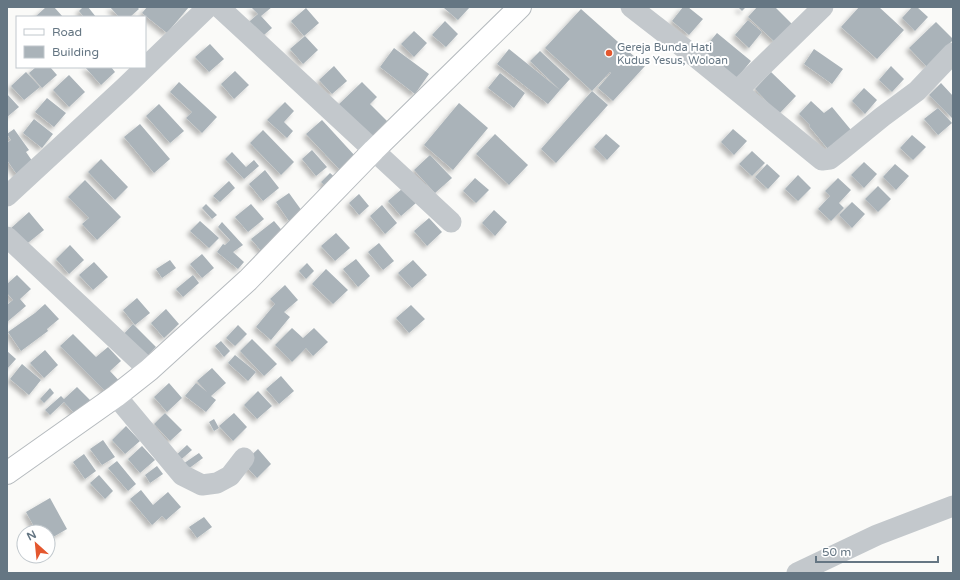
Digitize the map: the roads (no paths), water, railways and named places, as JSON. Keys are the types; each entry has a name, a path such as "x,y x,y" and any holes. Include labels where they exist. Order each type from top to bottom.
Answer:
{"main road":[{"path":"7,473 116,396 149,370 248,280 374,150 519,7"}],"street":[{"path":"146,67 208,7"},
{"path":"219,7 451,222"},
{"path":"631,7 698,59 822,160 830,159 917,91 953,53"},
{"path":"737,91 823,7"},
{"path":"7,196 145,68"},
{"path":"7,237 149,370"},
{"path":"116,396 182,475 202,485 218,484 230,476 244,458"},
{"path":"797,573 877,535 953,506"}],"place":[{"name":"Gereja Bunda Hati Kudus Yesus, Woloan","path":"609,53"}]}
